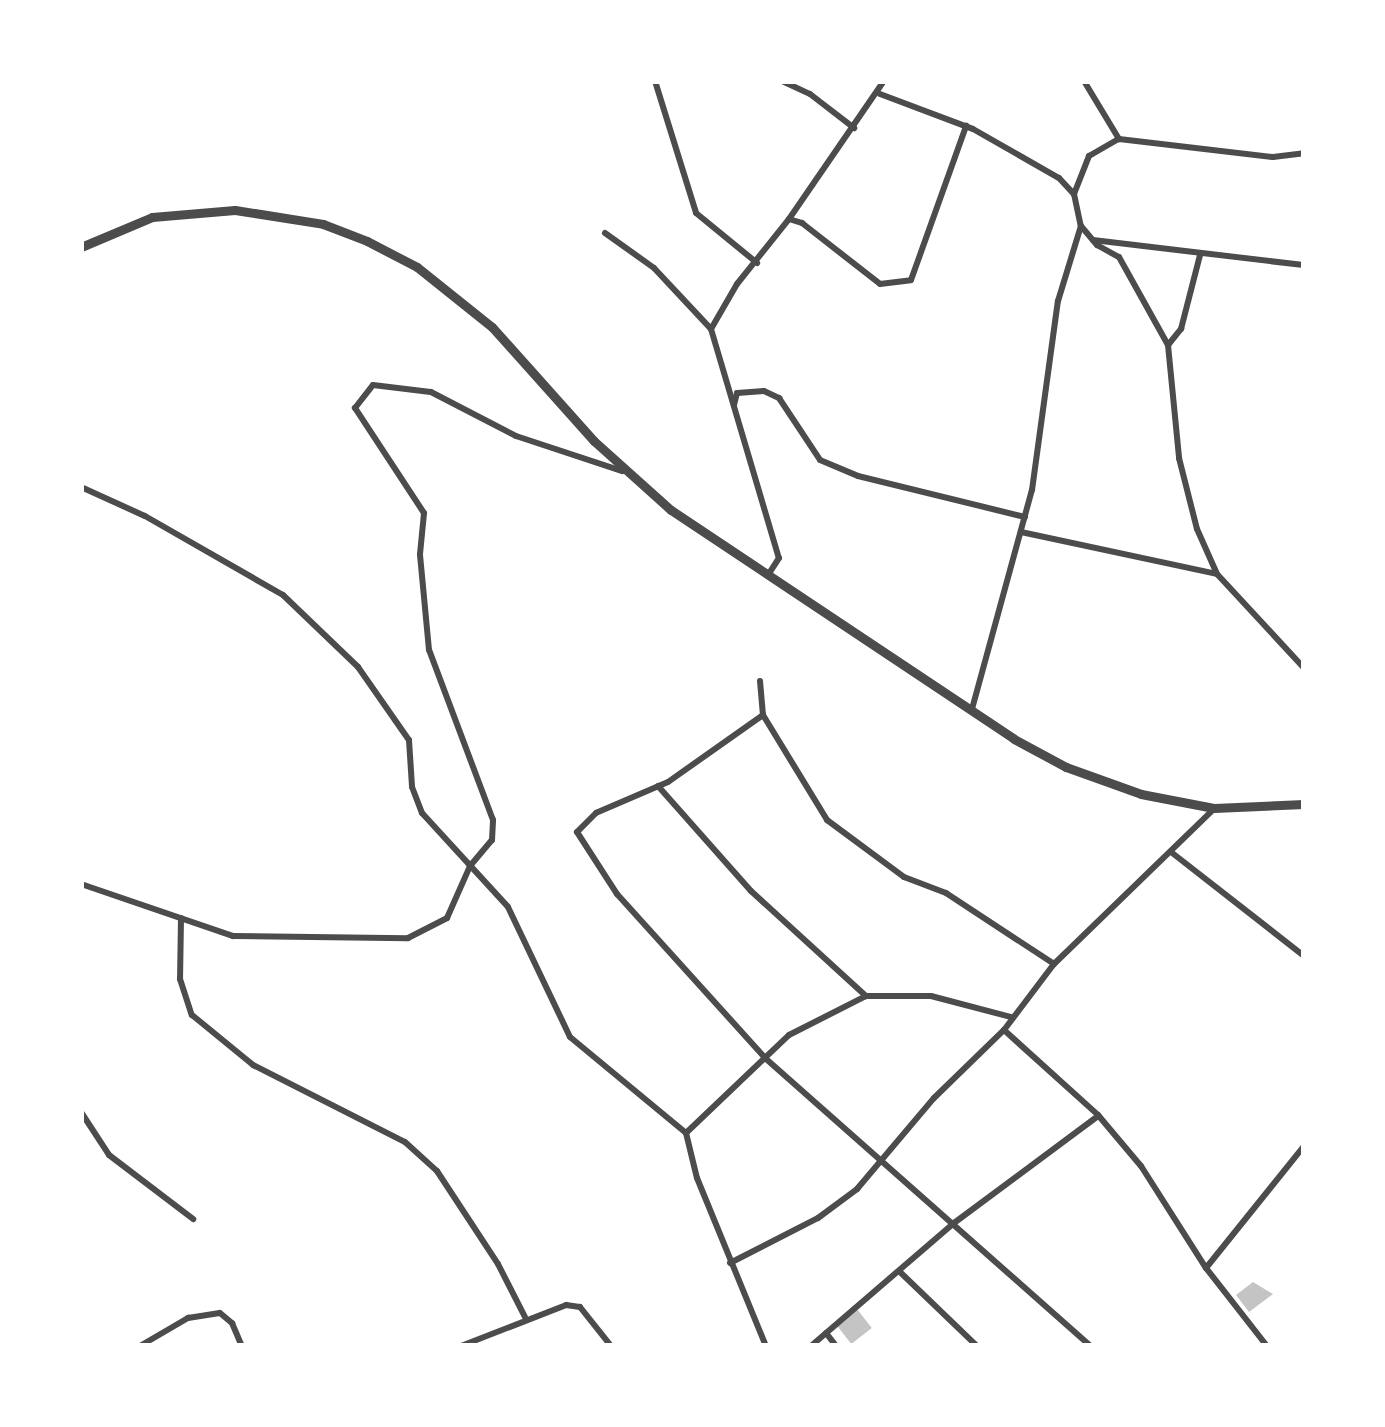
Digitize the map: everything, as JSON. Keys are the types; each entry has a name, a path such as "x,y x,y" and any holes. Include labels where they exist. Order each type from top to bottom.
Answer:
{"street":[{"path":"655,81 696,212 757,263"},
{"path":"782,81 810,94 854,128"},
{"path":"711,329 737,284 880,94 884,81"},
{"path":"1084,81 1119,139"},
{"path":"880,94 966,126 1059,178 1074,194 1081,226 1119,257 1168,345 1179,458 1197,530 1216,574 1304,668"},
{"path":"789,219 802,223 880,284 910,280 966,126"},
{"path":"1074,194 1089,156 1119,139 1273,158 1304,153"},
{"path":"81,247 152,217 235,210 323,224 368,241 417,267 492,327 625,472 766,578 1039,754 1100,781 1214,808 1304,804"},
{"path":"971,713 1025,517 1058,301 1081,226"},
{"path":"605,233 654,268 711,329 778,558 766,578"},
{"path":"1093,240 1304,266"},
{"path":"1168,345 1181,329 1200,255"},
{"path":"81,884 233,936 408,938 448,918 470,866 492,840 493,820 429,650 420,554 424,513 355,408 373,385 430,392 516,436 625,472"},
{"path":"734,405 737,393 764,392 779,398 820,460 858,476 1025,517"},
{"path":"81,487 145,516 283,596 358,667 409,740 412,787 422,813 508,907 570,1037 686,1133"},
{"path":"1021,532 1216,574"},
{"path":"760,681 763,715 827,820 904,877 946,892 1054,964"},
{"path":"763,715 658,786 596,813 577,832 617,895 765,1058 1091,1346"},
{"path":"658,786 751,891 866,996"},
{"path":"730,1263 818,1219 857,1189 881,1157 1004,1030 1054,964 1214,808"},
{"path":"1171,852 1304,956"},
{"path":"181,918 180,979 192,1015 253,1065 406,1142 437,1171 498,1264 525,1317"},
{"path":"766,1346 686,1150 686,1133 789,1035 866,996 931,996 1011,1017"},
{"path":"1004,1030 1098,1115 1141,1166 1206,1268 1267,1346"},
{"path":"81,1112 109,1155 194,1219"},
{"path":"811,1346 954,1223 1098,1115"},
{"path":"1206,1268 1304,1146"},
{"path":"898,1271 976,1346"},
{"path":"461,1346 525,1317 566,1305 580,1307 611,1346"},
{"path":"140,1346 188,1318 220,1313 232,1323 242,1346"},
{"path":"826,1333 836,1346"}],"building":[{"path":"1253,1282 1273,1294 1249,1312 1236,1295"},
{"path":"857,1309 872,1328 851,1344 837,1325"}]}
